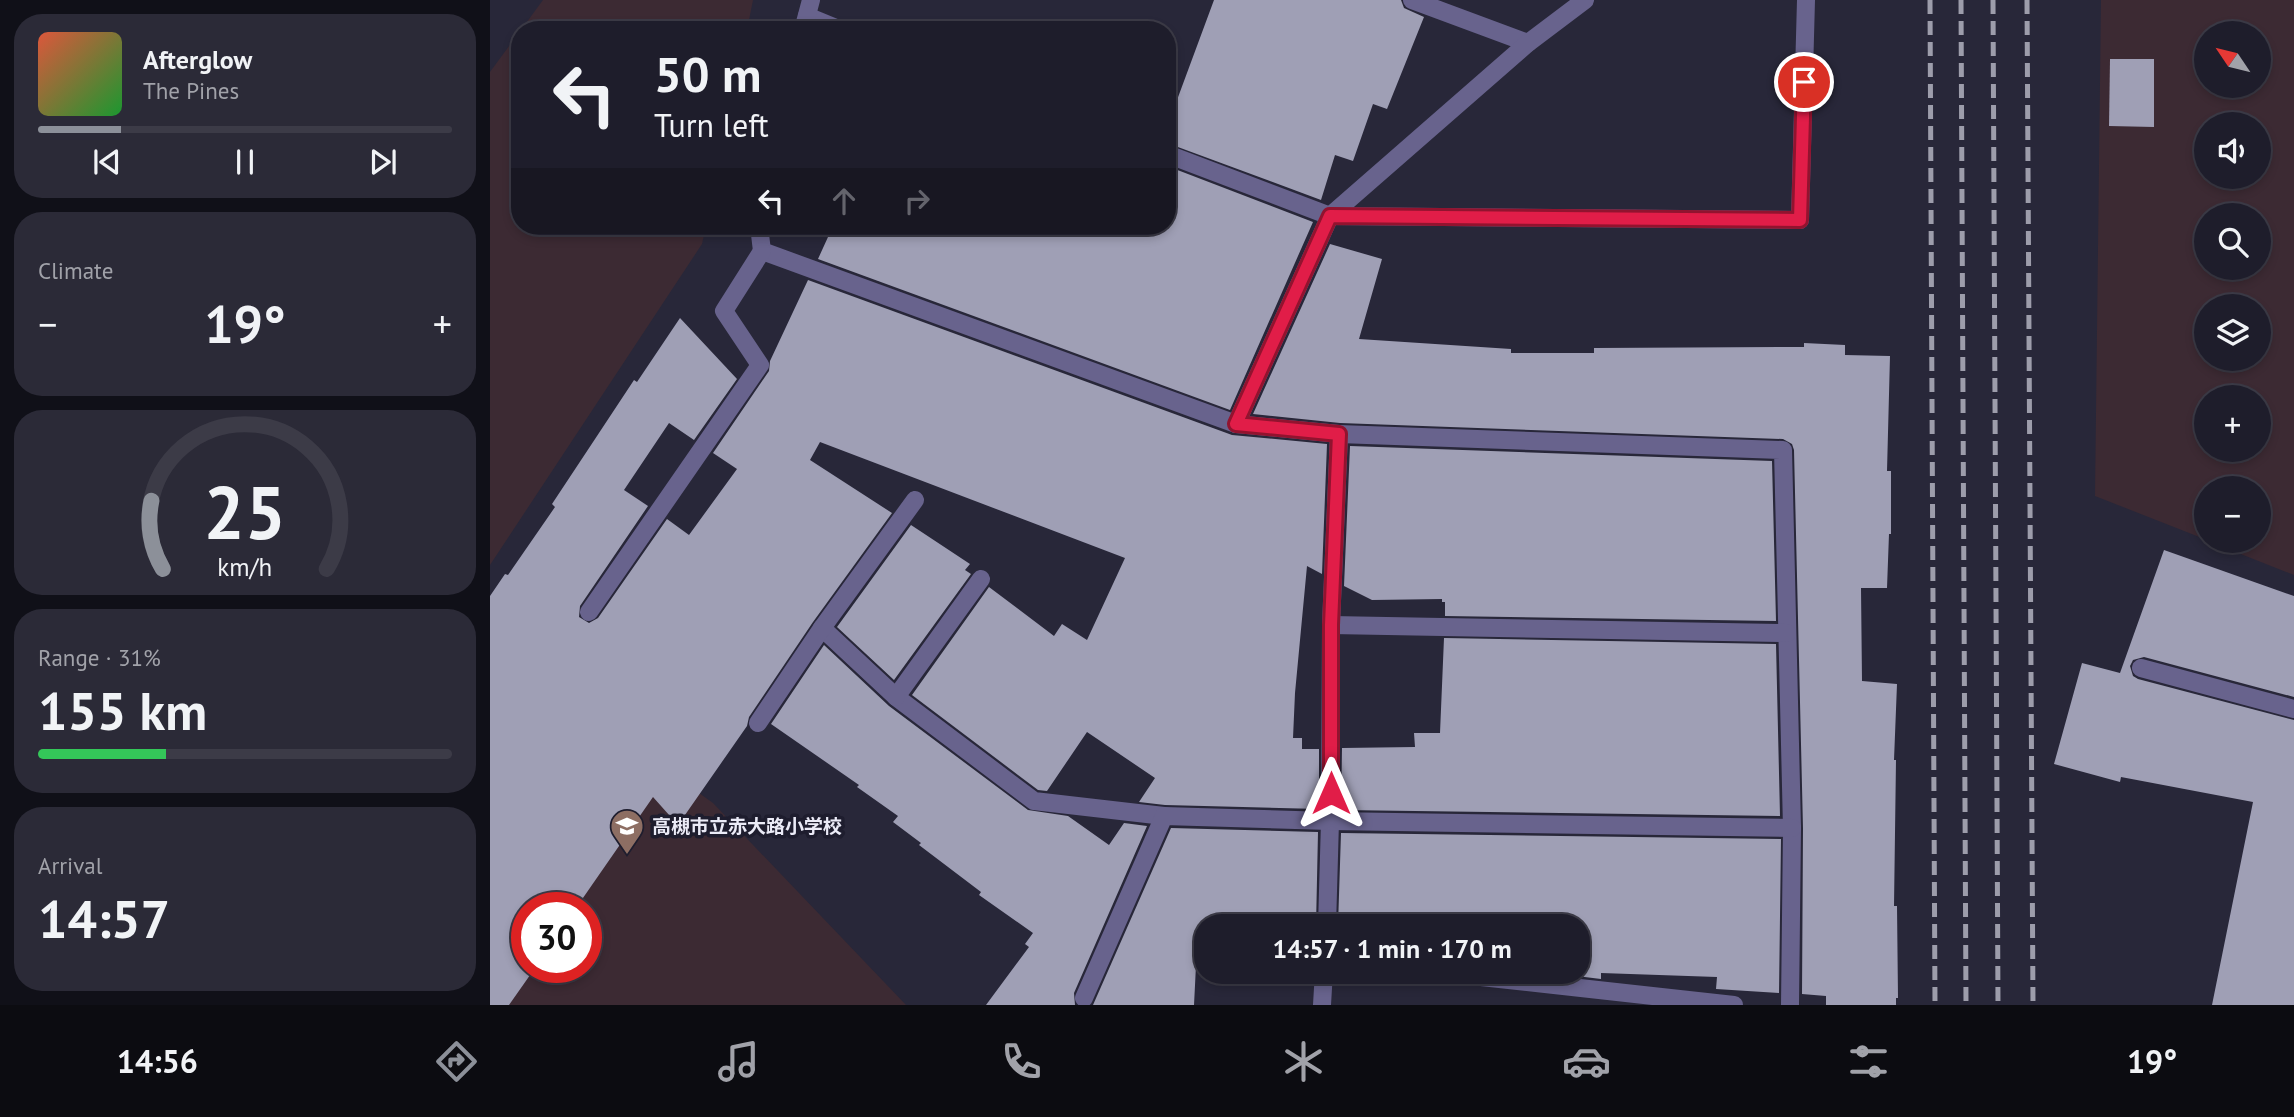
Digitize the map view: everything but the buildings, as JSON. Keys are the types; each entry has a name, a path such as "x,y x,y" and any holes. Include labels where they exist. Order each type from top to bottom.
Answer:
{"street":[{"path":"1412,0 1528,43"},
{"path":"1236,424 1330,216 1528,43 1585,0"},
{"path":"1176,157 1330,216 1800,220 1806,0"},
{"path":"589,612 760,365 723,311 762,251 760,235"},
{"path":"762,251 1236,424 1339,434 1783,450 1793,828 1790,1005"},
{"path":"1326,914 1331,625 1339,434"},
{"path":"758,723 822,628 915,500"},
{"path":"895,697 981,579"},
{"path":"1331,625 1787,633"},
{"path":"822,628 895,697 1034,801 1164,816 1793,828"},
{"path":"2141,667 2294,709"},
{"path":"1089,1003 1164,816"},
{"path":"1322,1005 1323,984"},
{"path":"1544,984 1734,1005"}],"shaded area":[{"path":"543,0 753,0 749,21 528,21"},
{"path":"2101,0 2294,0 2294,575 2238,553 2271,553 2271,476 2194,476 2194,535 2095,496"},
{"path":"511,43 511,235 704,235 702,244 490,565 490,72"},
{"name":"高槻市立赤大路小学校","path":"490,643 713,803 906,1005 490,1005"}],"railway":[{"path":"1930,0 1935,1005"},
{"path":"1961,0 1966,1005"},
{"path":"1993,0 1998,1005"},
{"path":"2027,0 2033,1005"}],"place":[{"name":"高槻市立赤大路小学校","path":"627,856"}],"route":[{"path":"1331,793 1331,625 1339,434 1236,424 1330,216 1800,220 1804,82"}]}
